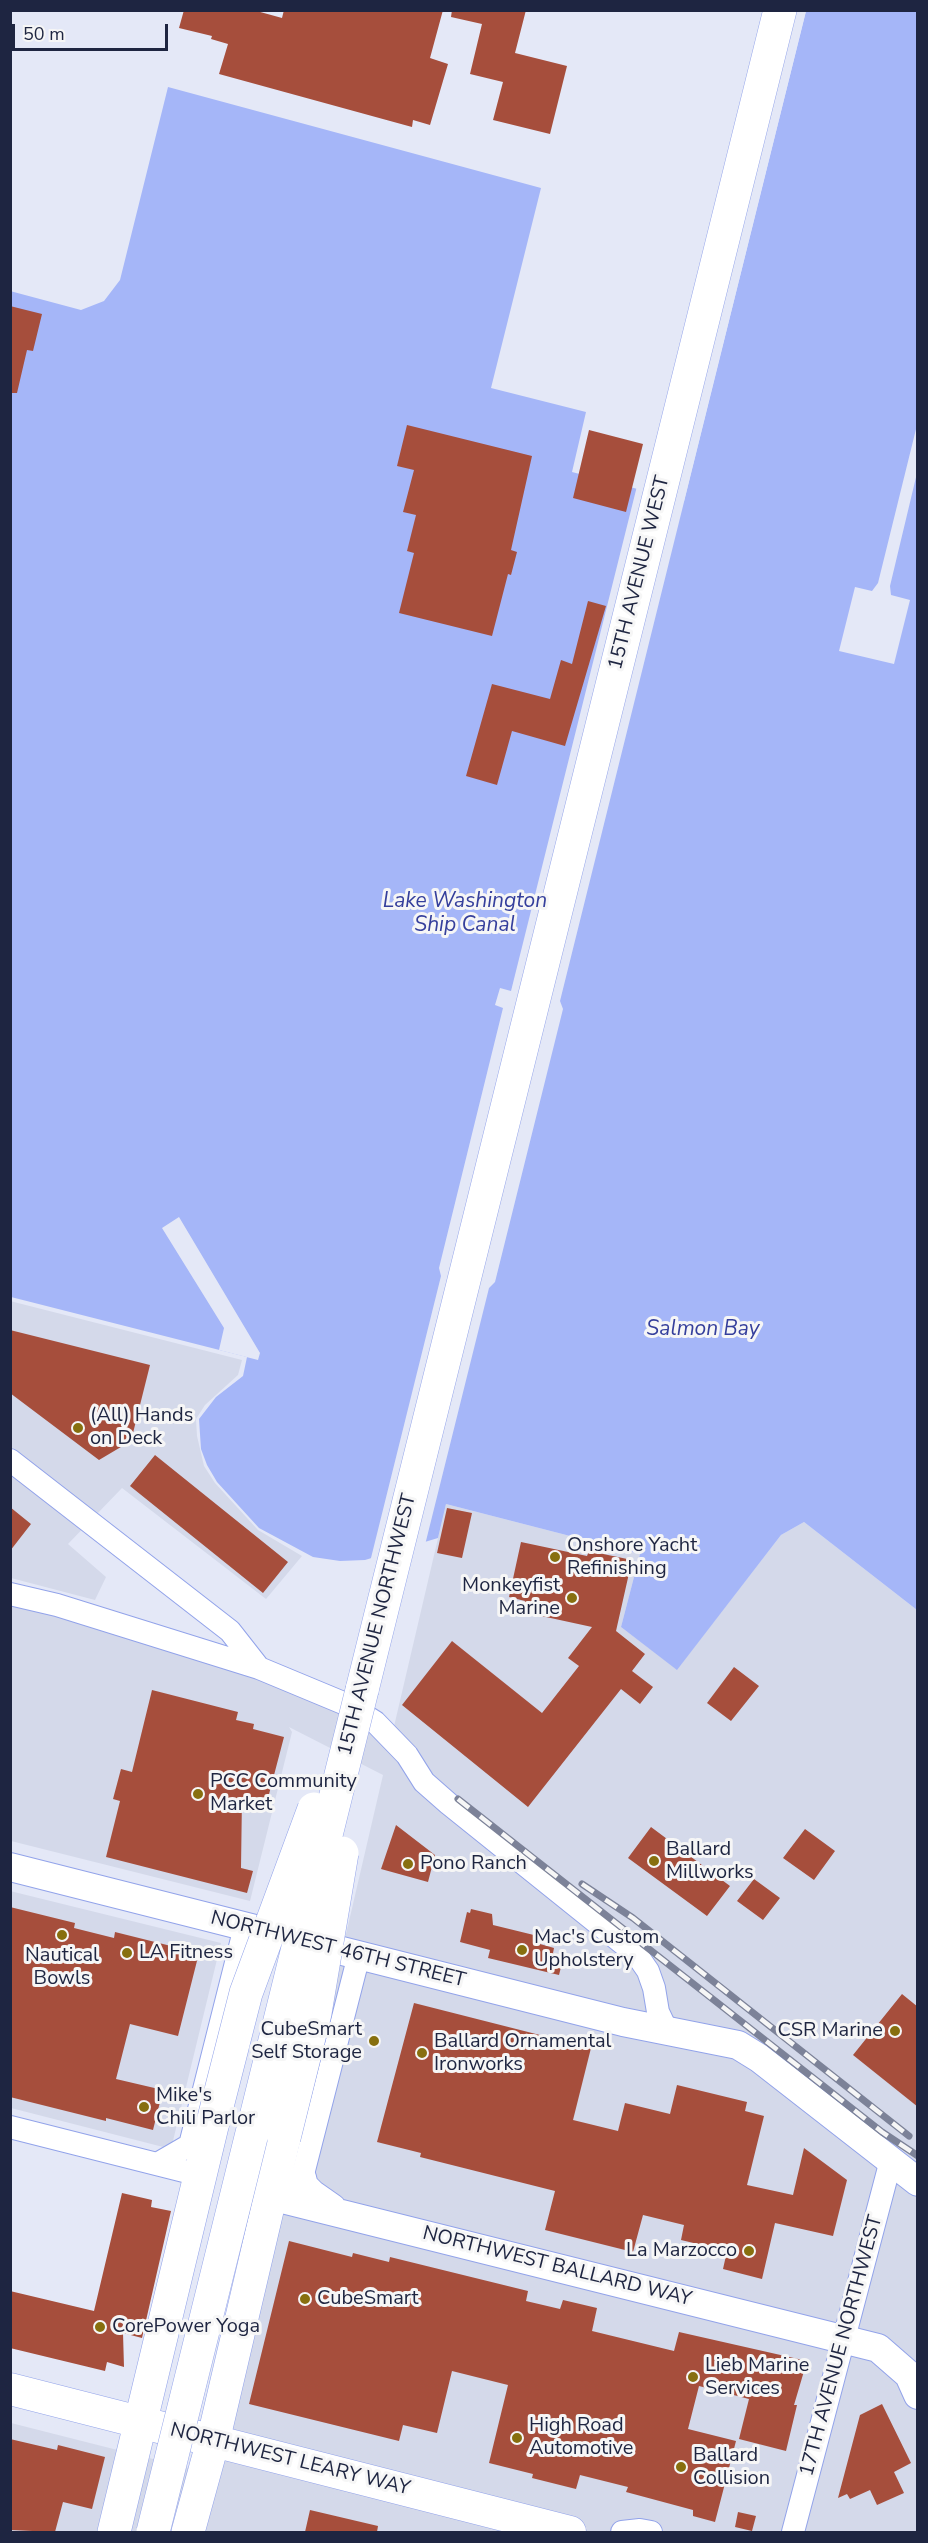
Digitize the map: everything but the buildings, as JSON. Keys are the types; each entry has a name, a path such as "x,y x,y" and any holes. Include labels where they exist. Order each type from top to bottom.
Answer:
{"main road":[{"name":"15TH AVENUE WEST","path":"499,1136 780,10"},
{"name":"15TH AVENUE NORTHWEST","path":"153,2532 499,1136"},
{"path":"114,2532 246,1993 328,1771 362,1690"},
{"path":"188,2532 213,2441 315,2013 354,1778 362,1690"},
{"name":"NORTHWEST LEARY WAY","path":"10,2389 570,2532"}],"street":[{"path":"10,1460 230,1630 259,1668"},
{"path":"10,1594 57,1605 259,1668 348,1705 375,1722 406,1755 424,1782 637,1955 648,1971 654,1988 658,2012 667,2031"},
{"name":"NORTHWEST 46TH STREET","path":"10,1867 359,1956 667,2031 738,2045 759,2058 918,2182"},
{"path":"159,2163 190,2145 245,1927"},
{"path":"342,2214 312,2194 304,2186 302,2178 359,1956"},
{"path":"10,2127 200,2175"},
{"name":"17TH AVENUE NORTHWEST","path":"793,2532 891,2160"},
{"path":"270,2196 302,2178"},
{"name":"NORTHWEST BALLARD WAY","path":"270,2196 844,2338 885,2351 909,2374 918,2395"},
{"path":"622,2532 640,2530 651,2532"}],"shaded area":[{"path":"10,1301 242,1360 238,1375 205,1405 196,1419 197,1436 204,1466 215,1483 258,1530 302,1556 266,1599 122,1488 68,1544 106,1577 95,1600 11,1578"},
{"path":"446,1504 640,1554 621,1627 677,1669 781,1535 804,1522 917,1610 917,2532 11,2532 11,2423 220,2476 383,1775 289,1727 292,1732 250,1901 11,1841 11,1599 192,1652 392,1735"},
{"path":"10,1891 221,1943 171,2149 11,2108"}],"water":[{"name":"Lake Washington Ship Canal","path":"806,11 917,11 917,1610 804,1522 781,1535 677,1670 621,1627 640,1554 446,1504 438,1538 365,1560 340,1561 313,1557 259,1528 217,1482 201,1449 199,1419 216,1397 243,1376 247,1357 11,1297 10,291 81,310 104,301 120,280 168,87 541,188 491,388 586,412 572,472 684,501"}],"pier":[{"path":"803,10 806,11 560,1001 563,1009 495,1282 489,1288 425,1545 370,1562 441,1276 439,1268 503,1008 495,1005 500,988 511,991 637,486 682,497"},
{"path":"917,425 917,473 890,586 891,595 910,600 894,664 839,651 855,587 872,591 878,583"},
{"path":"179,1217 260,1353 258,1360 219,1350 224,1328 162,1228"}],"railway":[{"path":"458,1799 882,2132 918,2156"},
{"path":"582,1884 633,1918 909,2136"}],"place":[{"name":"(All) Hands on Deck","path":"78,1428"},
{"name":"Onshore Yacht Refinishing","path":"555,1557"},
{"name":"Monkeyfist Marine","path":"572,1598"},
{"name":"PCC Community Market","path":"198,1794"},
{"name":"Ballard Millworks","path":"654,1861"},
{"name":"Pono Ranch","path":"408,1864"},
{"name":"Nautical Bowls","path":"62,1935"},
{"name":"Mac's Custom Upholstery","path":"522,1950"},
{"name":"LA Fitness","path":"127,1953"},
{"name":"CSR Marine","path":"895,2031"},
{"name":"CubeSmart Self Storage","path":"374,2041"},
{"name":"Ballard Ornamental Ironworks","path":"422,2053"},
{"name":"Mike's Chili Parlor","path":"144,2107"},
{"name":"La Marzocco","path":"749,2251"},
{"name":"CubeSmart","path":"305,2299"},
{"name":"CorePower Yoga","path":"100,2327"},
{"name":"Lieb Marine Services","path":"693,2377"},
{"name":"High Road Automotive","path":"517,2438"},
{"name":"Ballard Collision","path":"681,2467"}],"water label":[{"name":"Salmon Bay","path":"703,1330"}]}
